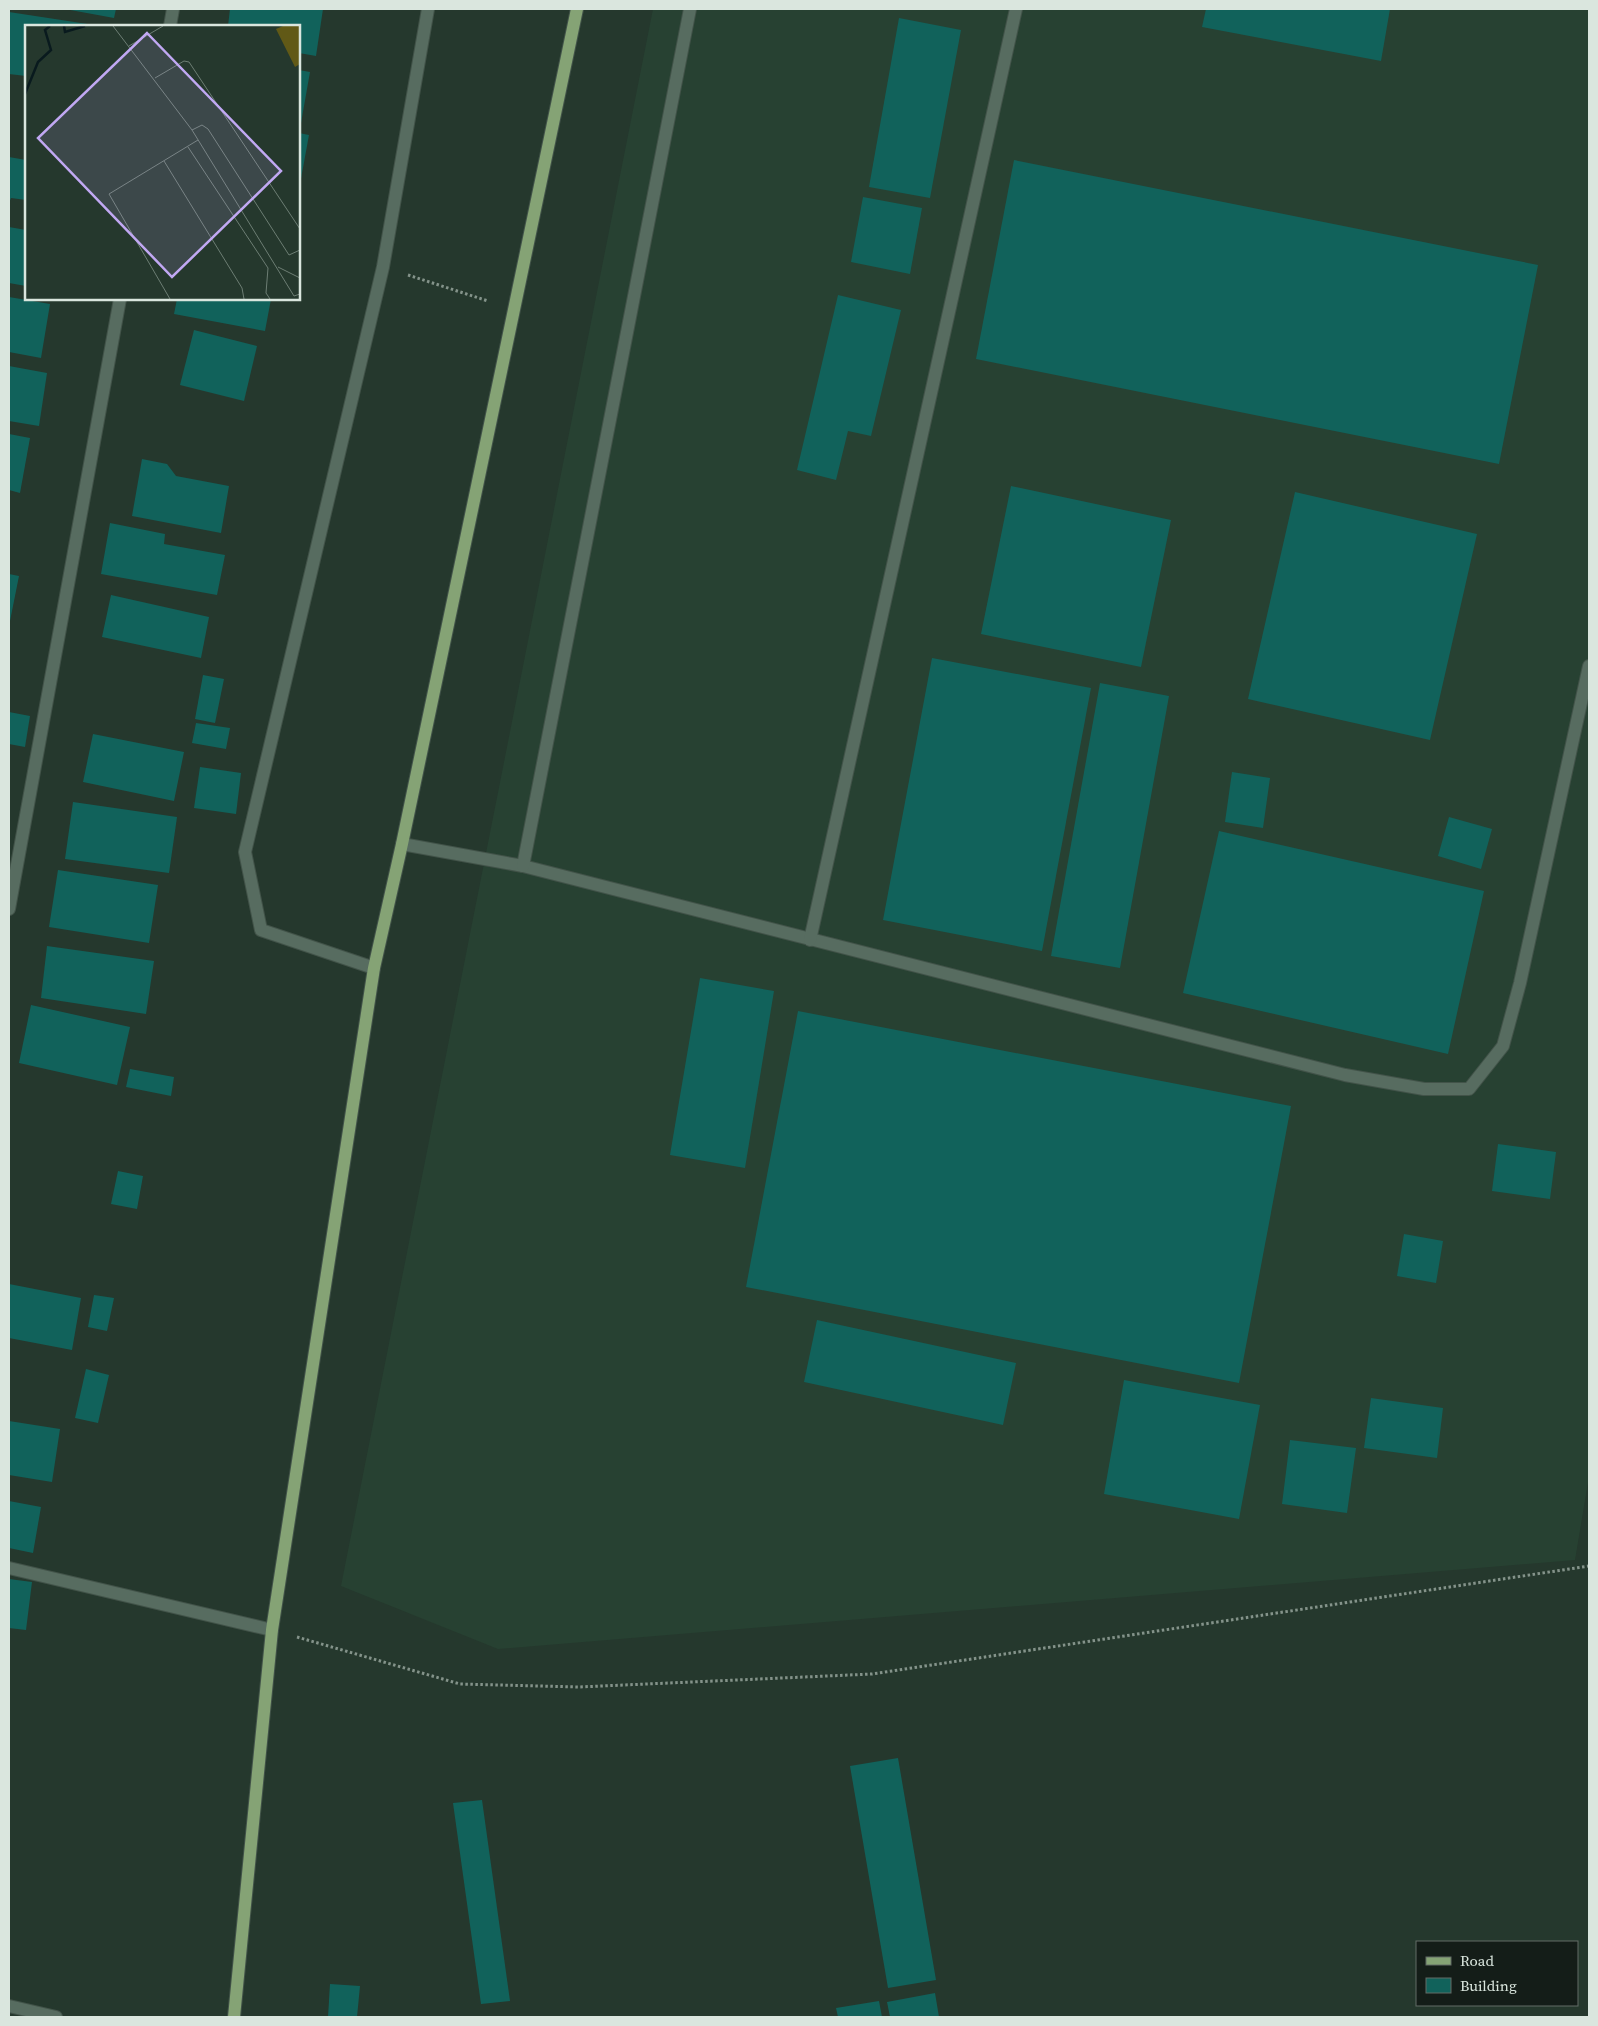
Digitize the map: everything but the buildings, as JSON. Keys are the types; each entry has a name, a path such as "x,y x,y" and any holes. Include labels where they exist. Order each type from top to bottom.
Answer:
{"main road":[{"path":"234,2017 272,1630 374,968 402,844 577,9"}],"street":[{"path":"170,25 173,9"},
{"path":"374,968 261,930 245,852 383,267 428,9"},
{"path":"523,866 690,9"},
{"path":"810,940 1016,9"},
{"path":"9,909 120,300"},
{"path":"402,844 523,866 1346,1075 1424,1088 1469,1089 1503,1046 1520,983 1589,666"},
{"path":"9,1568 272,1630"},
{"path":"9,2006 56,2017"}],"path":[{"path":"383,267 515,309"},
{"path":"272,1630 460,1684 579,1686 872,1674 1589,1566"}],"shaded area":[{"path":"653,9 1589,9 1589,1476 1575,1560 498,1649 341,1586"}]}
